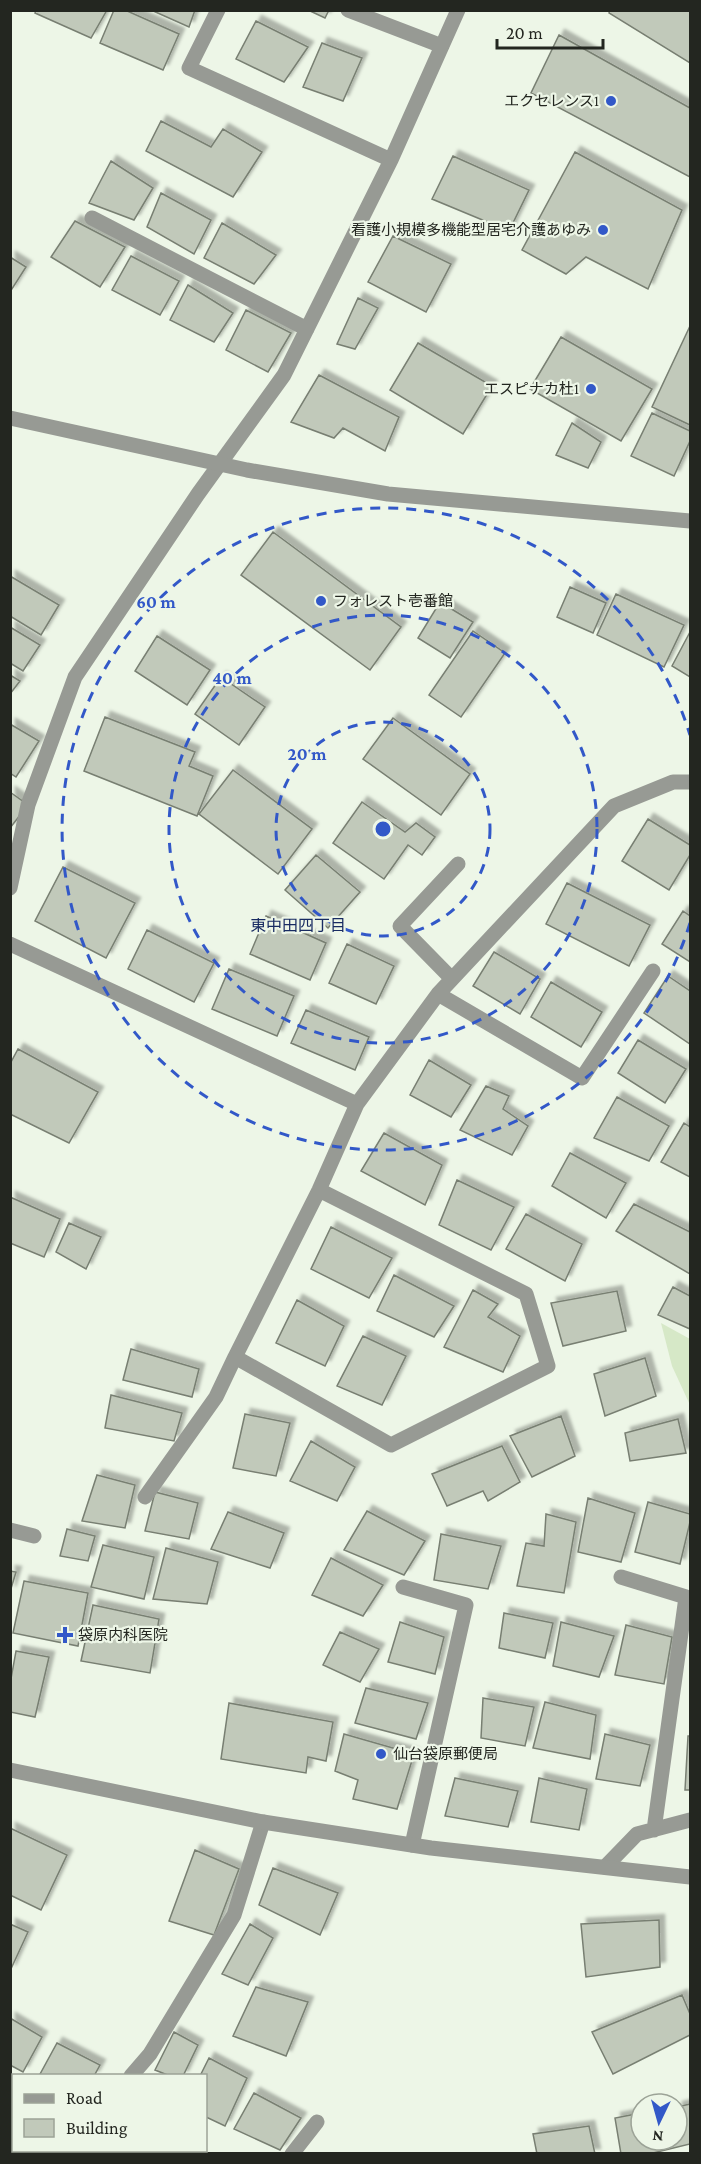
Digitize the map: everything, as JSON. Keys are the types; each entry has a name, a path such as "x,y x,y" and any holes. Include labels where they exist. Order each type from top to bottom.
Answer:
{"street":[{"path":"218,10 189,68 391,160"},
{"path":"348,10 442,46"},
{"path":"10,888 27,804 75,676 219,464 284,375 391,160 458,10"},
{"path":"92,218 307,329"},
{"path":"10,418 219,464 388,494 690,521"},
{"path":"145,1497 216,1397 319,1190 357,1104 438,994 614,806 673,782 690,782"},
{"path":"452,979 400,926 458,864"},
{"path":"10,944 357,1104"},
{"path":"438,994 582,1078 653,971"},
{"path":"235,1357 391,1445 548,1366 526,1293 319,1190"},
{"path":"10,1530 34,1536"},
{"path":"621,1577 687,1597 654,1830"},
{"path":"403,1587 466,1605 412,1845"},
{"path":"10,1770 263,1822 412,1845 690,1877"},
{"path":"605,1867 637,1834 690,1820"},
{"path":"133,2074 150,2054 234,1915 263,1822"},
{"path":"292,2154 317,2122"}],"green space":[{"path":"661,1323 690,1339 690,1405 672,1366"}],"building":[{"path":"36,10 107,10 91,38 35,13"},
{"path":"114,10 125,10 179,34 163,70 100,43"},
{"path":"151,10 195,10 189,27"},
{"path":"308,10 329,10 325,18"},
{"path":"610,10 690,10 690,63 609,13"},
{"path":"256,21 308,47 284,82 236,59"},
{"name":"エクセレンス1","path":"559,35 690,108 690,177 531,93"},
{"path":"322,43 362,58 343,101 303,87"},
{"path":"161,121 211,147 223,129 262,152 233,197 146,151"},
{"name":"看護小規模多機能型居宅介護あゆみ","path":"575,152 682,210 648,289 586,257 566,274 522,250"},
{"path":"453,156 529,190 509,231 432,199"},
{"path":"111,161 153,188 134,220 89,203"},
{"path":"161,193 211,220 194,254 147,227"},
{"path":"75,221 125,247 100,287 51,257"},
{"path":"222,223 276,255 254,284 204,258"},
{"path":"393,236 451,264 426,312 368,282"},
{"path":"131,256 179,281 160,315 112,290"},
{"path":"10,257 26,267 10,292"},
{"path":"188,285 233,313 214,342 170,320"},
{"path":"358,298 378,308 355,349 337,344"},
{"path":"246,310 291,333 268,372 226,350"},
{"path":"690,326 690,425 652,407"},
{"name":"エスピナカ杜1","path":"561,337 652,389 621,441 530,389"},
{"path":"418,343 492,386 463,434 390,390"},
{"path":"319,375 399,417 385,451 343,428 334,438 291,422"},
{"path":"652,413 690,431 690,441 674,476 631,456"},
{"path":"572,423 601,442 588,468 556,455"},
{"name":"フォレスト壱番館","path":"273,532 401,627 370,670 241,575"},
{"path":"10,576 59,605 41,635 10,616"},
{"path":"570,587 606,603 593,633 557,617"},
{"path":"616,594 684,625 664,667 597,635"},
{"path":"440,602 473,622 450,658 418,638"},
{"path":"10,627 40,645 23,671 10,663"},
{"path":"473,631 505,653 461,717 429,695"},
{"path":"690,632 690,677 672,666"},
{"path":"157,636 210,670 187,705 135,671"},
{"path":"10,675 20,681 10,694"},
{"path":"221,677 265,707 239,745 195,714"},
{"path":"105,717 195,752 189,766 213,776 197,816 84,771"},
{"path":"393,718 470,774 441,815 363,759"},
{"path":"10,724 39,741 16,777 10,773"},
{"path":"233,770 312,829 278,874 199,814"},
{"path":"10,792 28,805 10,828"},
{"path":"362,802 405,832 416,823 435,837 422,855 408,845 384,879 333,843"},
{"path":"648,819 690,845 690,855 669,890 622,861"},
{"path":"316,855 360,892 328,928 285,890"},
{"path":"63,867 135,903 106,958 35,921"},
{"path":"567,883 650,925 629,966 546,924"},
{"path":"683,911 690,916 690,962 662,944"},
{"path":"266,916 326,943 310,980 250,954"},
{"path":"147,930 214,963 194,1002 128,969"},
{"path":"347,944 394,966 376,1004 329,983"},
{"path":"494,952 540,979 520,1014 473,986"},
{"path":"229,969 294,996 277,1036 212,1009"},
{"path":"668,976 690,991 690,1044 644,1013"},
{"path":"551,982 602,1012 581,1047 531,1017"},
{"path":"306,1010 369,1037 355,1070 291,1043"},
{"path":"638,1040 686,1069 665,1103 618,1073"},
{"path":"18,1049 98,1092 69,1143 10,1114 10,1064"},
{"path":"429,1060 471,1085 451,1117 410,1095"},
{"path":"486,1086 509,1096 503,1109 528,1126 512,1155 460,1130"},
{"path":"617,1097 669,1126 649,1161 594,1138"},
{"path":"684,1123 690,1127 690,1177 661,1162"},
{"path":"384,1133 442,1165 425,1205 361,1171"},
{"path":"570,1153 626,1183 606,1218 552,1186"},
{"path":"457,1180 514,1207 491,1250 439,1225"},
{"path":"10,1197 60,1219 44,1257 10,1243"},
{"path":"634,1204 690,1232 690,1274 616,1231"},
{"path":"526,1214 582,1244 565,1281 506,1249"},
{"path":"69,1223 101,1237 86,1269 56,1252"},
{"path":"331,1227 392,1258 369,1298 311,1269"},
{"path":"394,1275 454,1306 434,1337 377,1311"},
{"path":"673,1287 690,1296 690,1329 658,1315"},
{"path":"473,1290 498,1304 488,1317 520,1336 503,1372 444,1347"},
{"path":"617,1291 626,1331 563,1346 551,1303"},
{"path":"297,1300 344,1326 325,1366 276,1343"},
{"path":"363,1336 406,1356 382,1405 337,1386"},
{"path":"131,1349 199,1369 192,1397 123,1380"},
{"path":"645,1358 656,1396 605,1416 594,1374"},
{"path":"111,1395 182,1413 174,1441 105,1428"},
{"path":"245,1414 290,1423 276,1476 233,1468"},
{"path":"561,1416 575,1456 532,1477 510,1436"},
{"path":"678,1419 686,1453 630,1461 625,1433"},
{"path":"311,1441 355,1467 337,1501 290,1481"},
{"path":"502,1446 520,1482 488,1501 483,1491 447,1506 432,1474"},
{"path":"97,1475 135,1485 125,1528 82,1521"},
{"path":"155,1492 198,1503 189,1539 145,1531"},
{"path":"588,1498 635,1513 621,1562 578,1552"},
{"path":"648,1502 690,1514 680,1564 635,1552"},
{"path":"367,1511 425,1541 404,1575 344,1550"},
{"path":"228,1512 284,1533 270,1568 211,1549"},
{"path":"546,1514 576,1522 564,1593 517,1586 526,1543 544,1546"},
{"path":"67,1529 95,1536 88,1561 60,1556"},
{"path":"441,1534 501,1546 488,1589 434,1580"},
{"path":"103,1545 154,1557 144,1599 91,1587"},
{"path":"166,1548 218,1562 207,1604 153,1599"},
{"path":"331,1558 383,1585 363,1616 312,1595"},
{"path":"10,1571 16,1572 10,1592"},
{"path":"24,1581 88,1593 78,1646 13,1633"},
{"path":"93,1605 159,1619 150,1673 81,1661"},
{"path":"504,1613 553,1623 545,1658 499,1648"},
{"path":"400,1622 444,1637 435,1674 388,1662"},
{"path":"561,1622 614,1636 599,1677 553,1666"},
{"path":"626,1625 672,1637 664,1684 615,1675"},
{"path":"340,1632 379,1649 360,1682 323,1665"},
{"path":"16,1651 49,1657 35,1717 10,1712 10,1684"},
{"path":"366,1688 428,1703 416,1739 355,1723"},
{"path":"483,1698 534,1707 525,1746 481,1738"},
{"path":"545,1702 596,1715 590,1759 533,1748"},
{"path":"229,1703 333,1722 326,1761 308,1757 306,1773 221,1759"},
{"path":"344,1734 414,1754 397,1809 353,1799 358,1780 335,1771"},
{"path":"605,1734 650,1745 640,1786 596,1779"},
{"path":"688,1736 690,1736 690,1790 685,1790"},
{"path":"455,1778 518,1791 508,1827 445,1816"},
{"path":"539,1778 587,1789 579,1830 531,1822"},
{"path":"10,1828 67,1855 41,1910 10,1895"},
{"path":"195,1850 239,1869 214,1935 169,1921"},
{"path":"273,1868 338,1893 320,1935 259,1905"},
{"path":"659,1920 660,1967 586,1977 581,1924"},
{"path":"10,1924 28,1932 10,1971"},
{"path":"250,1924 273,1938 248,1985 222,1974"},
{"path":"256,1987 308,2002 286,2056 233,2036"},
{"path":"682,1995 690,2014 690,2035 613,2074 592,2032"},
{"path":"10,2018 42,2037 23,2072 10,2065"},
{"path":"174,2032 198,2045 184,2074 165,2074 155,2070"},
{"path":"57,2043 100,2065 95,2074 40,2074"},
{"path":"209,2058 247,2078 225,2126 207,2117 207,2074 201,2074"},
{"path":"254,2093 301,2118 280,2150 234,2129"},
{"path":"689,2104 690,2104 689,2144"},
{"path":"629,2115 629,2152 657,2152 621,2154 615,2118"},
{"path":"12,2120 12,2152 36,2152 35,2154 10,2154 10,2123"},
{"path":"589,2126 595,2154 537,2154 533,2134"},
{"path":"89,2152 132,2152 134,2154 88,2154"},
{"path":"147,2152 182,2152 184,2154 146,2154"}],"place":[{"name":"エクセレンス1","path":"611,101"},
{"name":"看護小規模多機能型居宅介護あゆみ","path":"603,230"},
{"name":"エスピナカ杜1","path":"591,389"},
{"name":"フォレスト壱番館","path":"321,601"},
{"name":"袋原内科医院","path":"65,1635"},
{"name":"仙台袋原郵便局","path":"381,1754"}],"district":[{"name":"東中田四丁目","path":"298,925"}]}
